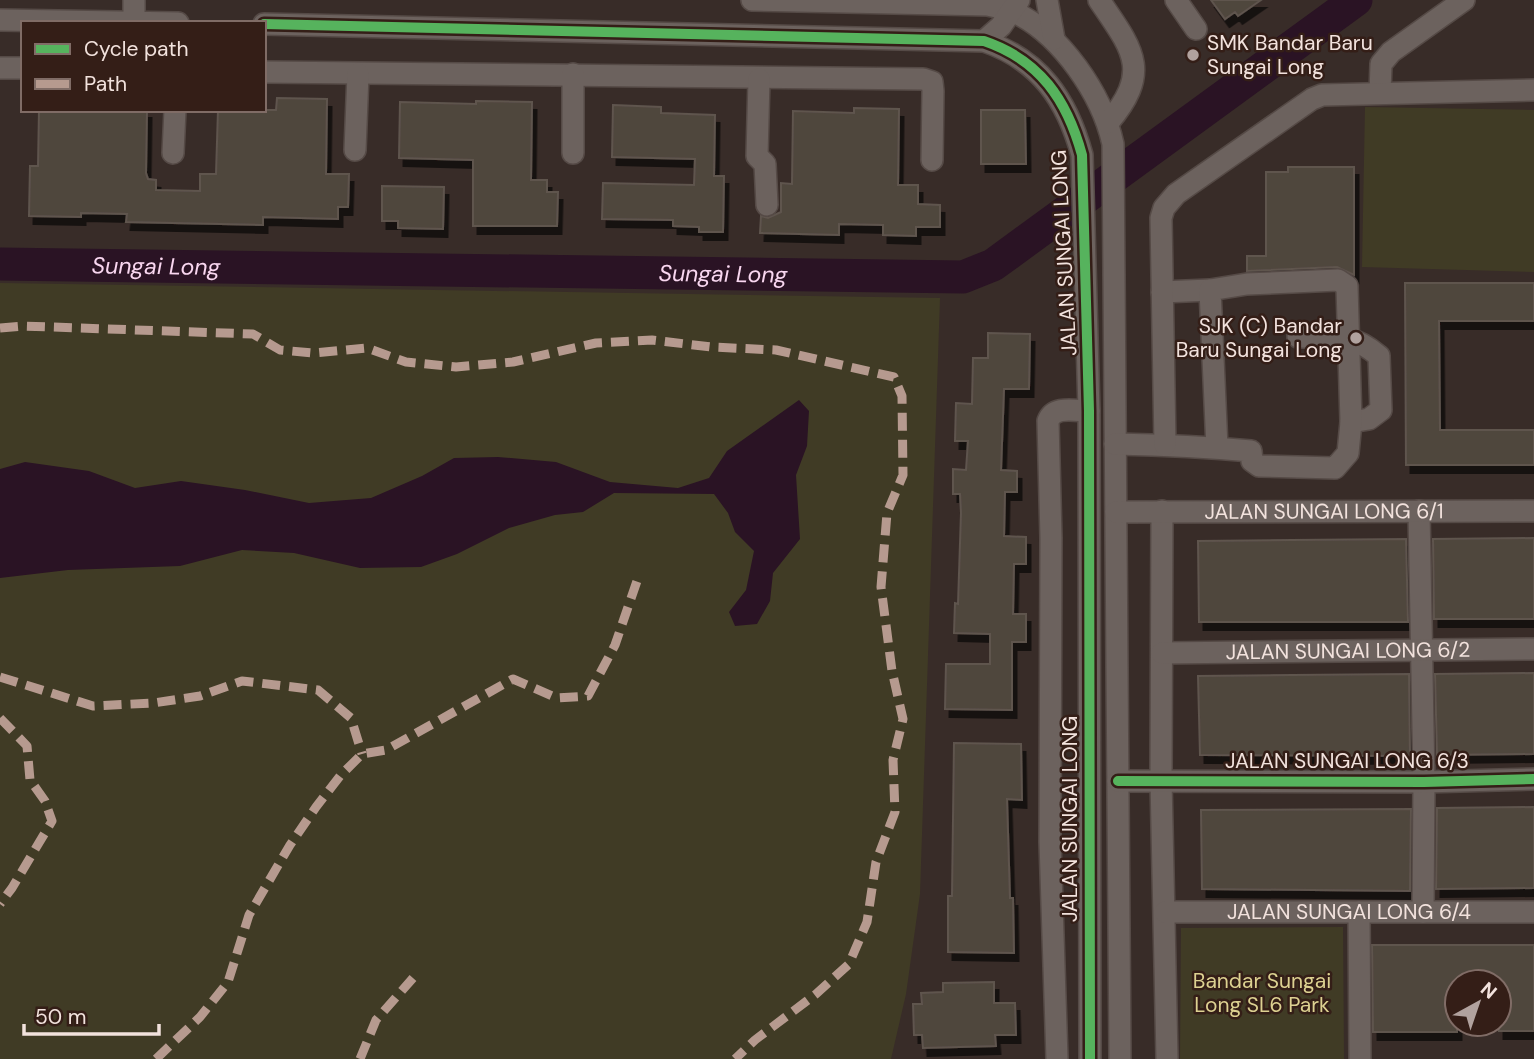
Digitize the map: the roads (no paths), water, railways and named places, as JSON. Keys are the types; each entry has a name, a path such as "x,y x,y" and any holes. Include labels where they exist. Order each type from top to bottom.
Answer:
{"street":[{"path":"134,0 134,21"},
{"path":"751,0 959,2 1016,6 1054,38 1099,102 1111,134 1120,1059"},
{"path":"1047,0 1054,38"},
{"path":"1099,0 1128,45 1135,63 1135,75 1129,94 1111,134"},
{"path":"1176,0 1196,29"},
{"path":"1380,93 1381,64 1391,52 1464,0"},
{"path":"984,41 1016,6"},
{"path":"0,20 67,21"},
{"name":"JALAN SUNGAI LONG","path":"266,24 984,41 1007,49 1043,78 1058,96 1074,124 1082,155 1089,411 1090,1059"},
{"path":"0,68 21,68"},
{"path":"266,72 923,79 932,82 932,160"},
{"path":"355,150 358,74"},
{"path":"573,74 573,153"},
{"path":"760,79 757,156 765,164 767,205"},
{"path":"1165,445 1161,218 1164,208 1176,194 1312,99 1322,95 1534,90"},
{"path":"173,153 175,112"},
{"path":"1115,444 1251,451 1252,461 1259,467 1335,468 1348,453 1351,422 1347,286 1338,280 1247,284 1210,290 1162,292"},
{"path":"1210,290 1217,448"},
{"path":"1298,337 1350,337 1379,356 1381,410 1369,419 1351,422"},
{"path":"1057,1059 1050,842 1051,538 1048,421 1056,411 1089,411"},
{"path":"1162,511 1161,780 1167,1059"},
{"path":"1419,511 1423,650 1423,912"},
{"name":"JALAN SUNGAI LONG 6/1","path":"1116,512 1534,511"},
{"name":"JALAN SUNGAI LONG 6/2","path":"1162,653 1534,649"},
{"name":"JALAN SUNGAI LONG 6/3","path":"1118,781 1424,782 1534,779"},
{"name":"JALAN SUNGAI LONG 6/4","path":"1165,912 1534,912"},
{"path":"1359,912 1360,1059"}],"waterway":[{"name":"Sungai Long","path":"0,264 963,277 993,265 1356,0"}],"place":[{"name":"SMK Bandar Baru Sungai Long","path":"1193,55"},
{"name":"SJK (C) Bandar Baru Sungai Long","path":"1356,338"}],"park label":[{"name":"Bandar Sungai Long SL6 Park","path":"1262,993"}]}
